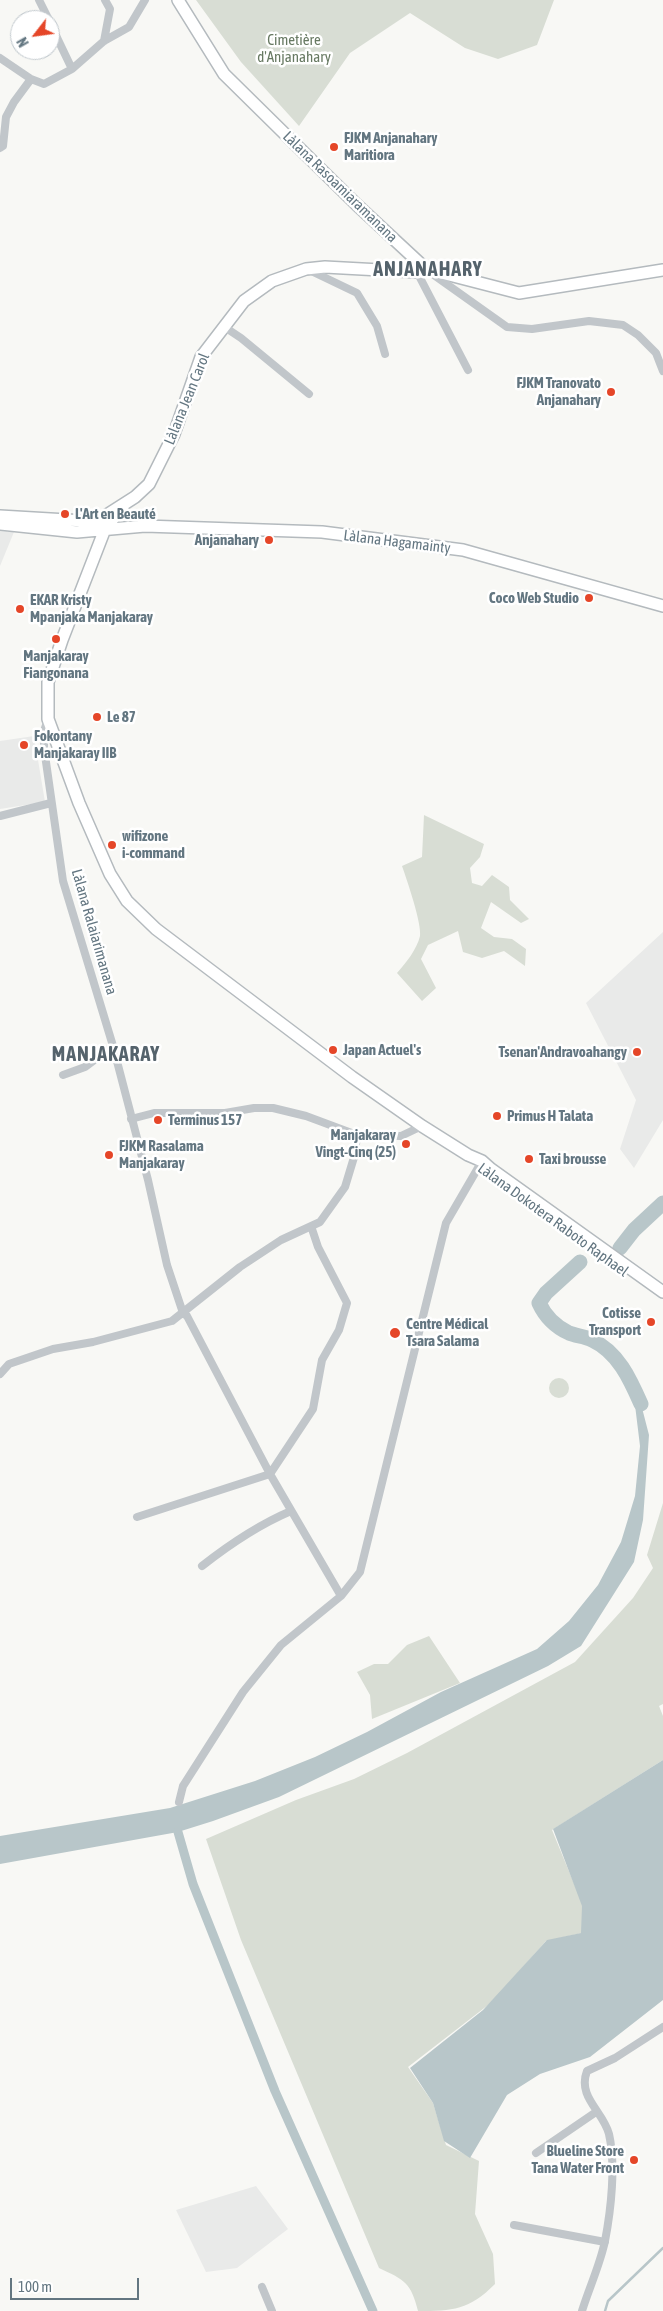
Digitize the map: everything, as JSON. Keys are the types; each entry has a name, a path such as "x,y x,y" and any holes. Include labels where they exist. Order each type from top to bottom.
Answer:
{"main road":[{"name":"Làlana Rasoamiaramanana","path":"178,0 224,74 421,270"},
{"name":"Làlana Jean Carol","path":"124,506 149,484 174,434 201,357 244,300 272,281 306,269 325,267 421,270 519,293 663,270"},
{"path":"135,497 128,513 128,518 132,523 145,526"},
{"path":"0,516 84,521 100,520 124,506"},
{"path":"48,719 48,682 90,564 97,537 101,529 124,506"},
{"path":"84,521 101,529"},
{"name":"Làlana Hagamainty","path":"0,524 77,532 145,526 322,532 463,550 663,606"},
{"path":"90,564 104,535 122,527"},
{"path":"77,532 90,536 93,541 90,564"},
{"name":"Làlana Dokotera Raboto Raphael","path":"48,719 79,802 106,865 127,901 156,929 422,1126 468,1154 585,1240 663,1301"},
{"name":"Làlana Dokotera Raboto Raphael","path":"585,1240 663,1292"}],"street":[{"path":"104,41 110,9 105,0"},
{"path":"0,50 3,59 31,78 44,84 72,69 104,41 129,27 145,0"},
{"path":"60,44 72,69"},
{"path":"1,145 6,117 31,78"},
{"path":"306,269 357,293 378,326 385,354"},
{"path":"421,270 468,370"},
{"name":"Làlana Rasoamiaramanana","path":"421,270 507,327 532,329 589,321 623,325 638,335 656,353 663,371"},
{"path":"223,326 241,338 309,394"},
{"name":"Làlana Ralaiarimanana","path":"48,719 44,730 44,748 63,881 113,1046 148,1180 166,1265 183,1313 188,1316 270,1474 341,1596"},
{"path":"0,816 52,803"},
{"path":"63,1076 85,1067 113,1046"},
{"path":"131,1119 154,1113 224,1113 254,1108 273,1108 306,1116 357,1135 402,1136 422,1126"},
{"path":"0,1374 9,1364 53,1349 93,1342 172,1321 240,1267 281,1240 320,1222 345,1187 356,1154 357,1135"},
{"path":"179,1802 183,1786 243,1692 281,1645 341,1596 360,1572 446,1223 480,1164"},
{"path":"137,1516 270,1474 313,1409 322,1360 339,1330 347,1303 318,1247 311,1226"},
{"path":"202,1566 235,1540 269,1520 292,1511"},
{"path":"582,2311 605,2242 613,2164 608,2132 585,2090 584,2079 587,2071 615,2058 663,2027"},
{"path":"536,2153 596,2112"},
{"path":"514,2225 605,2242"},
{"path":"262,2287 272,2311"}],"shaded area":[{"path":"0,531 14,532 0,566"},
{"path":"34,736 45,802 0,809 0,741"},
{"name":"Tsenan'Andravoahangy","path":"663,932 663,1120 634,1168 620,1149 636,1100 586,1003"},
{"path":"641,1404 649,1435 643,1520 634,1562 581,1646 548,1666 279,1797 178,1832 0,1864 0,1836 170,1808 255,1781 315,1757 367,1732 441,1692 537,1649 569,1621 598,1585 621,1542 635,1496 640,1446 635,1405"},
{"path":"663,1760 663,2000 590,2057 540,2074 507,2095 470,2158 444,2141 433,2103 410,2068 483,2010 547,1940 581,1933 582,1906 553,1829"},
{"path":"256,2186 288,2229 237,2268 206,2272 176,2210"}],"green space":[{"name":"Cimetière d'Anjanahary","path":"196,0 554,0 537,45 498,59 465,48 410,13 350,53 299,126 241,62"},
{"path":"424,815 484,844 480,857 470,868 472,883 482,886 492,875 509,887 510,900 529,919 521,923 491,902 481,928 494,937 512,939 526,949 525,966 504,951 482,958 463,952 458,931 428,945 421,959 436,988 422,1001 397,973 414,951 420,936 417,912 402,866 422,857"},
{"path":"559,1378 566,1381 569,1388 566,1395 559,1398 552,1395 549,1388 552,1381"},
{"path":"663,1503 663,1704 659,1706 663,1716 663,1760 552,1830 582,1903 582,1933 546,1941 492,2002 408,2067 433,2103 446,2145 479,2161 475,2214 493,2254 495,2284 477,2299 460,2307 418,2311 413,2294 406,2284 401,2279 379,2268 241,1940 206,1839 296,1800 354,1779 407,1753 575,1662 633,1598 653,1568 647,1555"},
{"path":"429,1636 460,1683 372,1719 370,1695 357,1672 374,1664 388,1664 407,1645"}],"waterway":[{"path":"620,1248 634,1230 663,1203"},
{"path":"580,1262 546,1293 539,1303 541,1308 560,1328 589,1339 601,1345 609,1352 628,1376 641,1404"},
{"path":"178,1832 193,1884 275,2091 373,2311"},
{"path":"605,2311 608,2301 663,2248"}],"place":[{"name":"FJKM Anjanahary Maritiora","path":"334,147"},
{"name":"FJKM Tranovato Anjanahary","path":"611,392"},
{"name":"L'Art en Beauté","path":"65,514"},
{"name":"Anjanahary","path":"269,540"},
{"name":"Coco Web Studio","path":"589,598"},
{"name":"EKAR Kristy Mpanjaka Manjakaray","path":"20,609"},
{"name":"Manjakaray Fiangonana","path":"56,639"},
{"name":"Le 87","path":"97,717"},
{"name":"Fokontany Manjakaray IIB","path":"24,745"},
{"name":"wifizone i-command","path":"112,845"},
{"name":"Japan Actuel's","path":"333,1050"},
{"name":"Tsenan'Andravoahangy","path":"637,1052"},
{"name":"Primus H Talata","path":"497,1116"},
{"name":"Terminus 157","path":"158,1120"},
{"name":"Manjakaray Vingt-Cinq (25)","path":"406,1144"},
{"name":"FJKM Rasalama Manjakaray","path":"109,1155"},
{"name":"Taxi brousse","path":"529,1159"},
{"name":"Cotisse Transport","path":"651,1322"},
{"name":"Centre Médical Tsara Salama","path":"395,1333"},
{"name":"Blueline Store Tana Water Front","path":"634,2160"}],"district":[{"name":"ANJANAHARY","path":"428,270"},
{"name":"MANJAKARAY","path":"106,1055"}]}
